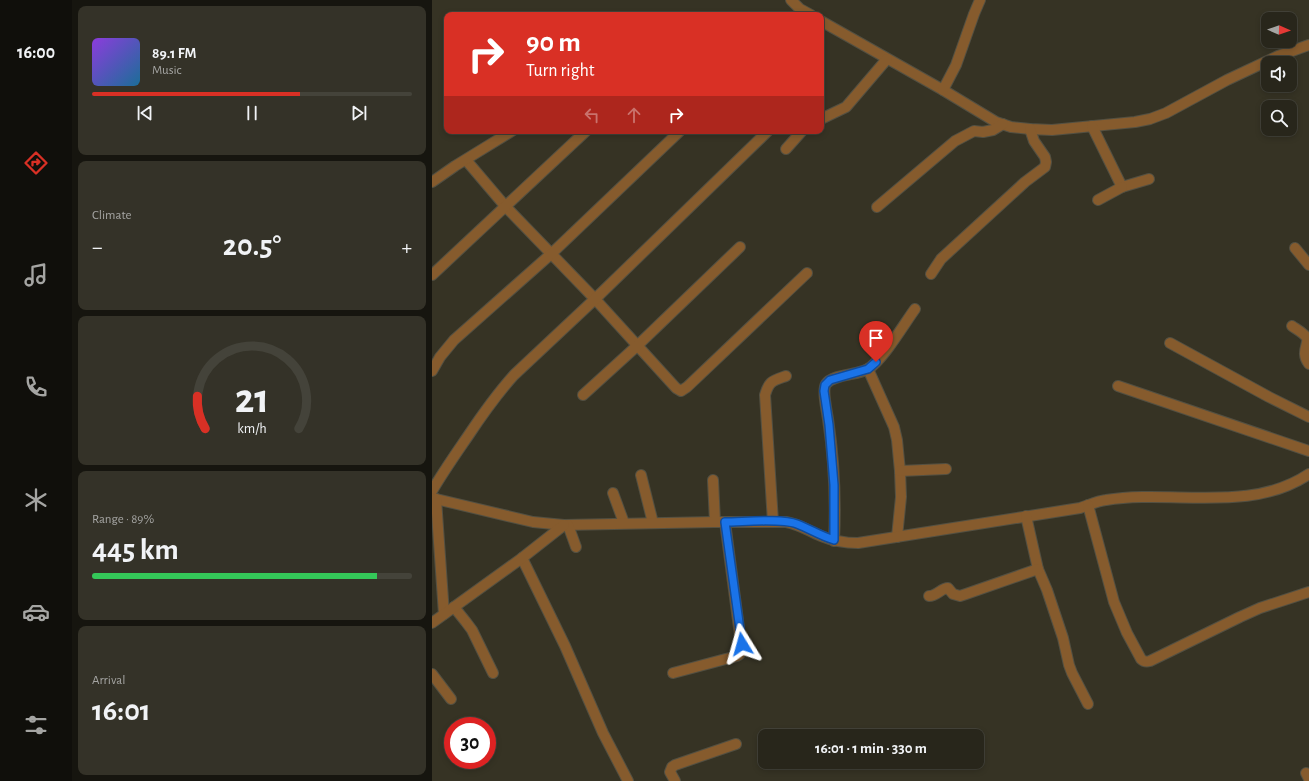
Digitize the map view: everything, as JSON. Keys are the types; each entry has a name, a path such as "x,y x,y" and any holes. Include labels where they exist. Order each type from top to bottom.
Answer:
{"street":[{"path":"791,0 805,12"},
{"path":"943,90 956,65 980,0"},
{"path":"824,23 943,90 996,122 1019,128 1030,129 1052,130 1141,122 1158,116 1227,80 1278,56 1309,46"},
{"path":"824,118 846,107 887,59"},
{"path":"877,207 955,140 974,131 983,132 993,130 1003,124"},
{"path":"1092,126 1122,187"},
{"path":"931,274 941,259 1024,182 1045,167 1045,157 1034,141 1030,129"},
{"path":"432,182 507,134"},
{"path":"432,275 583,134"},
{"path":"432,370 440,357 454,340 551,254 677,134"},
{"path":"439,615 433,496 451,461 502,388 514,374 596,299 765,134"},
{"path":"786,149 799,134"},
{"path":"466,160 506,207 596,299 680,391 687,387 807,273"},
{"path":"1098,200 1122,187 1149,179"},
{"path":"583,396 740,247"},
{"path":"1295,248 1309,265"},
{"path":"834,540 834,485 829,425 824,391 825,385 830,380 868,369 887,349 915,309"},
{"path":"1292,326 1307,338 1309,342 1305,353 1309,364"},
{"path":"1170,343 1309,417"},
{"path":"868,369 894,427 900,471 901,497 897,537"},
{"path":"772,522 765,396 768,385 772,380 786,376"},
{"path":"1118,386 1309,451"},
{"path":"900,471 946,469"},
{"path":"433,496 533,522 566,525 624,523 786,522 796,524 823,537 847,543 858,543 1080,508 1102,501 1120,498 1160,496 1220,498 1246,495 1279,489 1309,474"},
{"path":"641,475 653,523"},
{"path":"673,673 737,656 740,655 741,652 742,644 713,480"},
{"path":"613,493 624,523"},
{"path":"1088,505 1114,602 1127,634 1144,662 1150,661 1254,611 1309,592"},
{"path":"1026,516 1038,568 1047,590 1072,672 1088,704"},
{"path":"566,525 576,547"},
{"path":"432,623 439,615 454,607 566,525"},
{"path":"522,558 566,646 602,733 628,781"},
{"path":"929,596 933,596 945,588 948,588 953,594 960,596 1038,568"},
{"path":"454,607 472,630 493,673"},
{"path":"432,674 451,699"},
{"path":"675,781 670,772 672,767 675,765 736,744"}],"route":[{"path":"742,644 725,522 786,522 796,524 823,537 834,540 834,485 829,425 824,391 825,385 830,380 868,369 876,362"}]}
